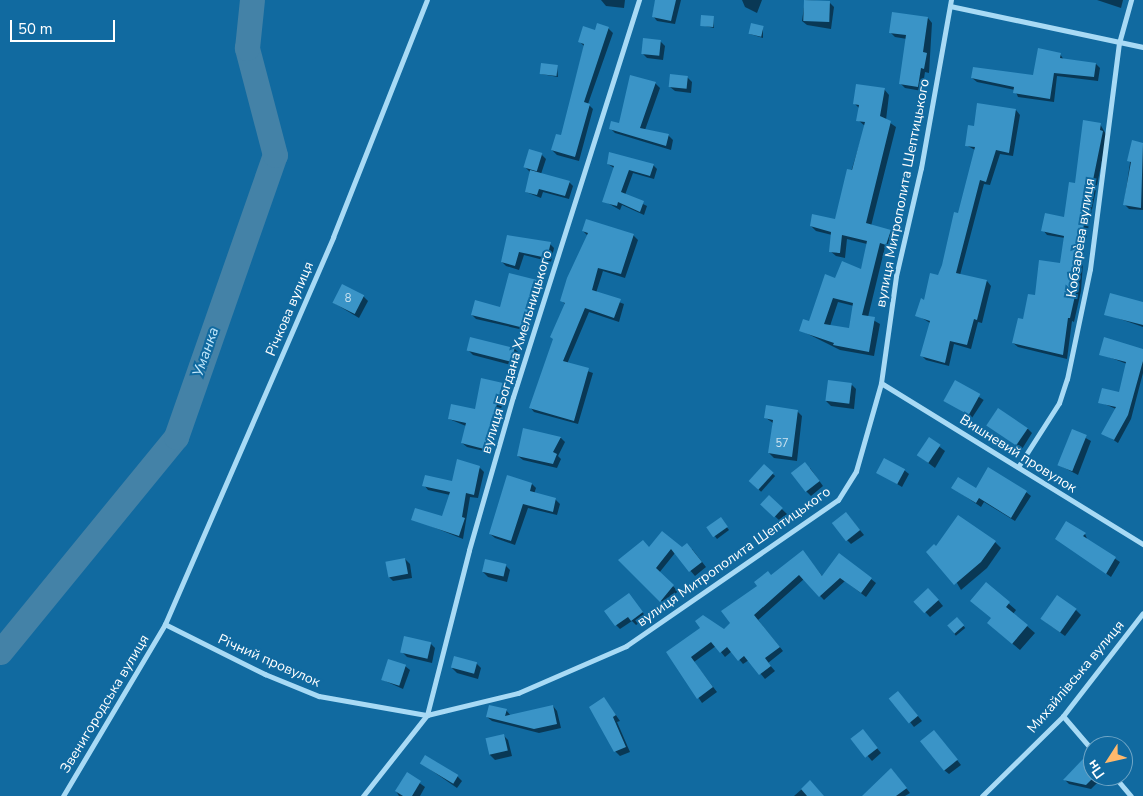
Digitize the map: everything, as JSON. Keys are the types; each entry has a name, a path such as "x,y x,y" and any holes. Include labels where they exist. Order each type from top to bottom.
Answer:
{"street":[{"name":"Річкова вулиця","path":"165,624 333,237 427,0"},
{"name":"вулиця Богдана Хмельницького","path":"427,715 469,550 512,397 639,0"},
{"name":"вулиця Митрополита Шептицького","path":"427,715 518,693 626,646 838,500 856,471 881,383 896,276 921,168 951,0"},
{"name":"Кобзарèва вулиця","path":"1018,467 1054,410 1068,379 1090,269 1119,43 1131,0"},
{"path":"950,6 1143,47"},
{"name":"Вишневий провулок","path":"881,383 1143,544"},
{"name":"Михайлівська вулиця","path":"982,796 1062,716 1143,613"},
{"name":"Річний провулок","path":"165,624 265,674 319,696 427,715"},
{"name":"Звенигородська вулиця","path":"63,796 165,624"},
{"path":"364,796 427,715"},
{"path":"1062,716 1083,740"},
{"path":"1122,786 1131,796"}],"building":[{"path":"655,0 676,0 671,21 652,17"},
{"path":"804,0 830,1 829,22 803,21"},
{"path":"892,12 928,17 923,52 927,53 924,69 921,68 918,87 899,84 906,35 889,33"},
{"path":"701,15 714,16 713,27 700,26"},
{"path":"597,23 609,27 584,102 590,104 575,157 551,150 556,134 561,135 584,44 578,42 583,26 595,30"},
{"path":"751,23 764,26 761,37 749,34"},
{"path":"643,38 661,40 659,56 641,54"},
{"path":"1038,48 1061,53 1060,58 1096,63 1094,77 1054,73 1050,99 1013,93 1014,87 971,78 973,67 1033,75"},
{"path":"541,63 558,65 557,76 540,74"},
{"path":"670,74 688,76 687,89 669,87"},
{"path":"630,75 656,82 640,128 669,134 666,146 609,129 611,121 619,123"},
{"path":"856,84 885,88 880,116 891,121 866,223 891,230 886,245 880,243 862,315 875,317 869,352 833,345 834,343 799,331 803,319 809,321 825,274 835,278 842,261 861,269 867,241 842,235 840,253 829,252 831,232 810,226 812,214 835,219 847,169 852,170 865,122 856,121 859,105 853,104","holes":["833,298 853,303 849,328 824,324"]},
{"path":"977,103 1016,109 1009,153 996,150 986,182 980,180 956,273 987,280 977,320 974,319 967,345 950,341 945,363 920,356 930,321 915,316 921,298 924,300 930,273 938,275 954,212 958,213 975,147 965,146 968,125 974,126"},
{"path":"1083,120 1101,123 1100,130 1103,131 1080,244 1077,287 1070,318 1068,318 1063,355 1012,343 1018,318 1023,319 1028,294 1035,295 1039,260 1060,263 1064,236 1041,231 1045,213 1064,217 1069,182 1075,183"},
{"path":"1132,140 1143,143 1141,208 1123,205 1131,162 1127,161"},
{"path":"529,149 542,153 537,171 523,167"},
{"path":"609,152 654,164 650,176 629,170 621,192 644,201 640,212 618,202 617,206 602,202 614,166 607,164"},
{"path":"530,170 570,181 565,196 539,189 537,195 525,192"},
{"path":"586,219 634,234 621,274 598,268 592,290 621,299 614,318 585,308 563,361 589,368 574,421 529,408 553,339 550,337 565,303 560,301 567,278 588,233 582,231"},
{"path":"507,235 551,242 547,258 519,252 515,266 501,262"},
{"path":"509,273 537,280 524,328 471,315 475,300 500,307"},
{"path":"342,284 364,295 355,314 332,303"},
{"path":"1110,293 1143,302 1143,325 1104,315"},
{"path":"470,337 515,348 511,362 467,351"},
{"path":"1104,337 1143,349 1143,361 1128,415 1114,440 1101,434 1116,407 1098,403 1102,388 1119,392 1126,362 1099,355"},
{"path":"481,378 503,383 484,449 461,443 466,423 448,419 451,404 475,409"},
{"path":"828,380 852,383 849,404 825,401"},
{"path":"955,380 980,394 969,415 943,401"},
{"path":"766,405 798,410 792,457 768,453 773,420 764,418"},
{"path":"998,408 1028,428 1016,446 986,425"},
{"path":"523,428 561,437 553,452 557,454 553,464 517,456"},
{"path":"1072,429 1087,435 1072,471 1057,465"},
{"path":"929,437 941,445 928,463 917,455"},
{"path":"884,458 905,469 897,484 876,473"},
{"path":"457,459 480,466 474,495 466,493 462,517 465,518 459,536 411,520 415,508 442,516 450,492 422,486 425,475 452,481"},
{"path":"805,462 820,481 806,492 791,473"},
{"path":"764,464 774,473 758,490 749,481"},
{"path":"988,467 1027,491 1011,518 979,498 976,503 951,488 958,477 976,488"},
{"path":"507,475 532,483 530,491 556,498 553,512 523,504 511,541 489,534"},
{"path":"769,495 783,508 774,517 760,505"},
{"path":"846,512 860,530 846,541 832,523"},
{"path":"958,515 996,541 981,562 954,585 926,552 934,544 936,546"},
{"path":"721,517 728,527 713,537 706,527"},
{"path":"1066,521 1086,533 1083,536 1116,557 1106,574 1055,539"},
{"path":"662,531 682,547 687,543 702,562 689,572 671,549 656,568 674,585 660,602 618,560 643,540 649,547"},
{"path":"803,550 822,576 839,553 872,578 861,593 840,578 819,597 799,575 754,615 780,647 765,658 771,666 759,675 744,656 738,661 727,647 720,653 711,642 691,657 713,687 697,699 666,652 700,628 695,621 703,615 724,629 730,623 721,611 757,586 754,582 768,571 771,575"},
{"path":"405,558 408,574 388,578 385,562"},
{"path":"485,559 506,564 504,577 482,572"},
{"path":"986,582 1010,602 1006,607 1028,625 1012,644 987,623 991,618 970,601"},
{"path":"928,588 939,600 924,613 913,602"},
{"path":"629,593 643,612 631,621 628,617 615,626 604,611"},
{"path":"1057,595 1077,609 1060,633 1040,619"},
{"path":"957,617 964,625 954,634 947,626"},
{"path":"404,636 431,642 427,659 400,653"},
{"path":"454,656 477,662 474,674 451,668"},
{"path":"388,659 406,665 399,686 381,680"},
{"path":"898,691 918,716 909,723 889,699"},
{"path":"604,697 616,715 613,717 626,747 614,752 589,707"},
{"path":"489,705 507,709 505,716 553,705 557,724 534,729 486,717"},
{"path":"863,729 878,748 865,758 850,739"},
{"path":"934,730 958,760 944,771 920,741"},
{"path":"504,734 508,751 489,755 485,738"},
{"path":"425,755 458,775 453,784 420,764"},
{"path":"1083,759 1083,784 1063,780"},
{"path":"891,768 907,788 896,796 862,796"},
{"path":"407,772 421,781 412,796 403,796 395,791"},
{"path":"810,780 824,796 807,796 801,789"}],"waterway":[{"name":"Уманка","path":"0,652 176,437 275,155 247,48 252,0"}]}
